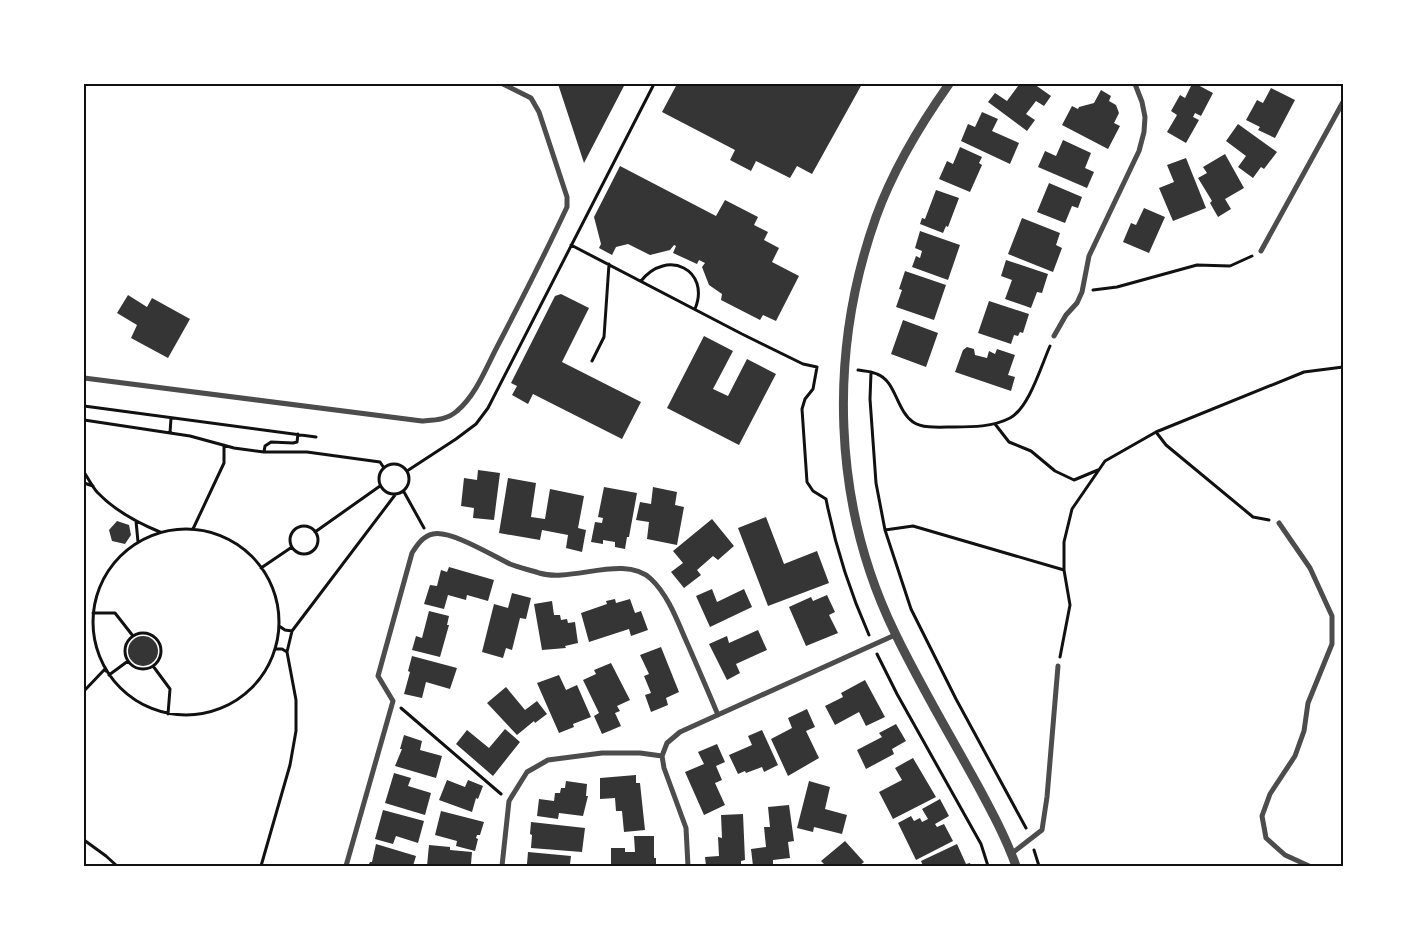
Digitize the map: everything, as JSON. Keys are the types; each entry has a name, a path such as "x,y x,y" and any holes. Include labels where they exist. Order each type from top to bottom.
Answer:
{"street":[{"path":"84,378 422,421 442,420 456,413 466,403 485,369 534,276 567,207 567,197 539,112 531,98 503,84"},
{"path":"949,84 910,145 876,216 859,272 848,327 844,392 845,452 849,491 869,574 895,635 994,816 1016,866"},
{"path":"1054,336 1082,292 1089,256 1139,151 1144,132 1143,109 1136,84"},
{"path":"1261,251 1341,110 1343,102"},
{"path":"1279,523 1310,568 1332,616 1332,644 1308,703 1301,739 1295,756 1270,794 1262,816 1266,838 1285,855 1309,866"},
{"path":"346,866 394,701 378,676 412,553 419,542 433,534 448,534 512,564 544,574 573,574 620,569 634,570 650,578 663,593 680,627 718,715"},
{"path":"688,866 686,828 664,768 662,756 667,743 680,732 895,635"},
{"path":"1011,854 1042,830 1048,797 1058,666"},
{"path":"502,866 509,801 526,772 548,760 602,753 640,753 662,756"}],"path":[{"path":"407,472 476,424 488,408 654,84"},
{"path":"572,245 794,360 817,367"},
{"path":"1082,292 1117,286 1197,265 1230,266 1261,251"},
{"path":"592,360 604,337 609,264"},
{"path":"642,281 647,273 664,264 674,264 683,268 696,280 699,299 695,308"},
{"path":"858,370 878,374 890,386 901,410 914,423 934,428 995,424 1011,418 1024,405 1054,336"},
{"path":"1058,666 1070,605 1064,570 1064,542 1072,509 1105,461 1156,432 1304,372 1343,367"},
{"path":"871,372 870,399 876,483 885,530 911,609 956,699 1013,800 1031,839 1040,866"},
{"path":"84,406 316,437"},
{"path":"170,433 171,418"},
{"path":"84,420 170,433 264,452 307,452 380,462 384,468"},
{"path":"995,424 1009,442 1031,451 1055,471 1074,480 1099,470"},
{"path":"1156,432 1166,445 1253,517 1279,523"},
{"path":"264,452 265,446 271,442 293,444 297,442 298,434"},
{"path":"193,530 224,463 224,445"},
{"path":"261,866 290,765 296,731 296,700 287,652 292,631 395,495 404,492 409,484 410,479 407,472 398,465 389,465 384,468 379,476 380,486 386,492 395,495"},
{"path":"84,472 93,486 112,505 136,520 161,532"},
{"path":"84,483 93,486"},
{"path":"315,532 380,486"},
{"path":"404,492 426,531 433,534"},
{"path":"136,520 138,542"},
{"path":"308,526 315,532 317,545 312,552 308,554 298,553 292,547 291,534 298,527 308,526"},
{"path":"885,530 912,526 1064,570"},
{"path":"193,530 209,532 224,538 238,545 251,556 270,581 278,611 279,626 275,649 266,670 252,688 234,702 213,712 191,715 168,714 145,706 125,693 107,673 95,644 93,613 97,592 107,572 120,556 138,542 161,532 193,530"},
{"path":"261,568 292,547"},
{"path":"93,613 115,613 133,636"},
{"path":"279,626 292,631"},
{"path":"144,633 154,636 158,640 161,646 160,657 153,666 141,669 128,661 125,652 126,646 133,636 144,633"},
{"path":"275,649 282,649 287,652"},
{"path":"84,691 105,670 107,673 128,661"},
{"path":"153,666 170,689 168,714"},
{"path":"394,701 509,801"},
{"path":"84,840 117,866"}],"building":[{"path":"558,84 625,84 584,163"},
{"path":"677,84 862,84 812,174 797,166 790,178 756,161 751,171 730,160 735,150 662,112"},
{"path":"1014,84 1034,84 1051,96 1044,106 1036,101 1026,114 1035,120 1027,131 988,102 995,93 1007,101 1018,86"},
{"path":"1192,84 1196,84 1213,93 1201,116 1195,113 1193,117 1199,120 1186,143 1167,132 1177,115 1171,111 1180,95 1185,98"},
{"path":"1271,88 1295,100 1275,138 1258,130 1260,127 1246,120 1257,100 1263,103"},
{"path":"1101,90 1111,96 1109,101 1116,105 1119,113 1114,123 1120,126 1108,149 1062,125 1072,106 1078,109 1079,107 1094,103"},
{"path":"982,112 998,119 992,131 1019,143 1010,164 961,141 968,124 975,127"},
{"path":"1238,124 1277,152 1264,169 1261,167 1253,178 1238,167 1246,156 1226,141"},
{"path":"1063,140 1091,153 1085,168 1094,172 1087,188 1038,167 1045,151 1056,156"},
{"path":"960,147 982,157 979,163 982,165 970,192 939,179 947,161 953,164"},
{"path":"1225,154 1244,188 1225,199 1231,209 1218,217 1210,203 1212,201 1198,178 1207,173 1203,167"},
{"path":"1186,158 1206,208 1173,221 1159,188 1174,182 1167,165"},
{"path":"620,166 716,216 725,200 758,217 754,225 768,232 764,240 779,248 772,262 799,276 776,321 763,315 760,320 721,300 722,294 709,285 702,267 705,263 699,260 697,264 673,253 676,246 674,245 670,250 650,255 628,244 616,247 612,255 599,248 601,244 594,217"},
{"path":"1049,183 1082,197 1078,208 1072,206 1065,223 1037,212"},
{"path":"936,190 959,198 948,227 946,226 943,233 920,224 922,218 925,219"},
{"path":"1144,208 1165,217 1149,253 1123,242 1131,223 1136,225"},
{"path":"1022,218 1060,233 1056,245 1062,248 1053,272 1008,254"},
{"path":"920,231 960,245 948,280 912,267 916,256 920,258 922,251 915,248"},
{"path":"1006,260 1048,274 1042,293 1037,292 1031,308 1005,299 1012,280 1001,276"},
{"path":"905,271 946,285 934,320 896,307 902,290 899,289"},
{"path":"561,294 589,308 562,362 641,402 622,439 533,394 528,404 512,395 517,386 511,383 555,296"},
{"path":"128,295 147,307 152,298 190,319 168,358 131,338 137,325 117,313"},
{"path":"989,301 1029,314 1023,333 1020,332 1018,336 1014,335 1011,344 978,333"},
{"path":"903,320 938,333 926,367 891,354"},
{"path":"704,336 733,351 713,389 728,396 747,359 776,374 739,445 667,408"},
{"path":"967,347 974,349 975,355 987,358 989,351 995,354 997,349 1015,355 1008,375 1015,377 1011,391 955,372 963,350"},
{"path":"478,470 500,473 494,520 473,518 474,508 461,506 464,478 477,480"},
{"path":"508,478 536,483 531,517 545,519 550,489 584,496 578,528 586,530 582,552 566,548 568,535 542,530 540,540 499,533"},
{"path":"604,487 637,493 625,549 615,547 615,542 603,540 603,544 591,542 595,522 602,523 603,518 598,517"},
{"path":"653,487 677,492 675,505 684,507 677,545 647,539 649,522 636,520 640,502 651,504"},
{"path":"766,517 784,564 817,551 829,583 768,606 738,528"},
{"path":"712,519 734,546 718,560 713,556 697,570 701,575 684,588 671,572 683,563 673,551"},
{"path":"117,521 129,525 131,535 125,544 112,541 109,530"},
{"path":"449,567 494,580 488,601 467,595 466,600 448,595 444,609 424,604 430,585 437,586 441,570 447,572"},
{"path":"712,589 717,602 744,589 752,607 710,627 696,596"},
{"path":"512,593 531,598 526,619 520,618 512,650 506,648 503,658 482,652 494,604 508,608"},
{"path":"827,595 835,612 829,615 838,633 806,646 789,607 811,597 813,601"},
{"path":"615,599 616,603 630,599 635,613 641,611 648,630 631,636 629,629 589,642 581,613 607,604 606,601"},
{"path":"552,601 554,615 560,615 561,620 567,619 568,623 575,622 578,643 565,646 566,648 542,650 534,604"},
{"path":"429,611 449,616 447,625 449,625 440,657 412,650 416,636 422,638"},
{"path":"758,630 767,650 736,664 740,673 727,680 709,644 727,636 729,643"},
{"path":"143,636 154,640 158,651 154,662 143,666 132,662 128,651 132,640"},
{"path":"661,647 679,692 666,698 668,705 651,712 645,695 651,693 644,676 649,674 640,655"},
{"path":"412,656 457,668 450,689 426,682 422,698 404,694"},
{"path":"611,663 630,700 617,706 620,711 615,713 621,726 602,734 594,716 599,713 583,680 596,674 594,670"},
{"path":"559,675 566,690 577,685 591,717 573,724 574,727 559,733 537,683"},
{"path":"865,680 885,717 866,726 859,712 835,725 825,706 843,697 841,693"},
{"path":"506,687 525,710 537,701 547,714 535,723 534,721 517,735 487,703"},
{"path":"807,709 815,727 806,731 819,758 788,776 771,739 792,728 788,718"},
{"path":"896,724 906,741 892,749 894,754 866,769 857,750 882,737 879,733"},
{"path":"505,729 520,742 493,776 456,744 467,730 489,748"},
{"path":"762,730 778,765 764,772 762,767 738,774 729,755 752,745 748,736"},
{"path":"404,735 422,741 420,750 442,756 436,778 395,766 402,749 400,749"},
{"path":"717,744 725,762 716,766 722,780 715,783 725,805 704,815 685,772 704,764 698,752"},
{"path":"913,758 936,797 893,819 879,792 902,780 895,768"},
{"path":"394,773 411,778 408,786 431,793 425,815 385,803"},
{"path":"636,775 636,783 640,783 645,830 624,832 622,811 616,811 615,798 600,799 600,778"},
{"path":"447,780 465,787 468,780 483,786 478,799 476,798 472,812 439,800"},
{"path":"566,781 587,784 586,796 588,796 583,816 559,813 558,819 537,816 539,799 554,801 555,793 560,793 561,788 565,788"},
{"path":"809,781 830,787 825,809 847,815 842,834 814,827 813,832 797,828"},
{"path":"940,799 949,816 935,824 937,827 944,824 953,841 916,860 898,823 911,816 914,821 920,818 922,822 928,819 922,809"},
{"path":"789,805 794,841 788,842 790,858 773,860 773,866 753,866 751,849 766,847 764,827 770,827 768,807"},
{"path":"383,810 424,821 418,843 396,836 393,844 375,839"},
{"path":"441,811 484,822 480,835 477,835 476,838 478,839 475,851 456,846 457,841 435,835"},
{"path":"743,814 745,860 741,861 741,866 706,866 705,857 719,856 718,837 722,838 721,815"},
{"path":"531,822 585,828 582,852 531,848"},
{"path":"634,836 654,836 656,866 611,866 611,848 625,848 625,852 635,852"},
{"path":"845,841 864,862 859,866 826,866 821,861"},
{"path":"376,844 416,856 413,866 368,866 372,862"},
{"path":"957,844 966,864 970,863 971,866 923,866 921,861"},
{"path":"429,845 450,847 450,850 472,852 471,864 475,864 475,866 427,866"},
{"path":"528,852 571,856 570,864 574,866 533,866 527,864"}]}
